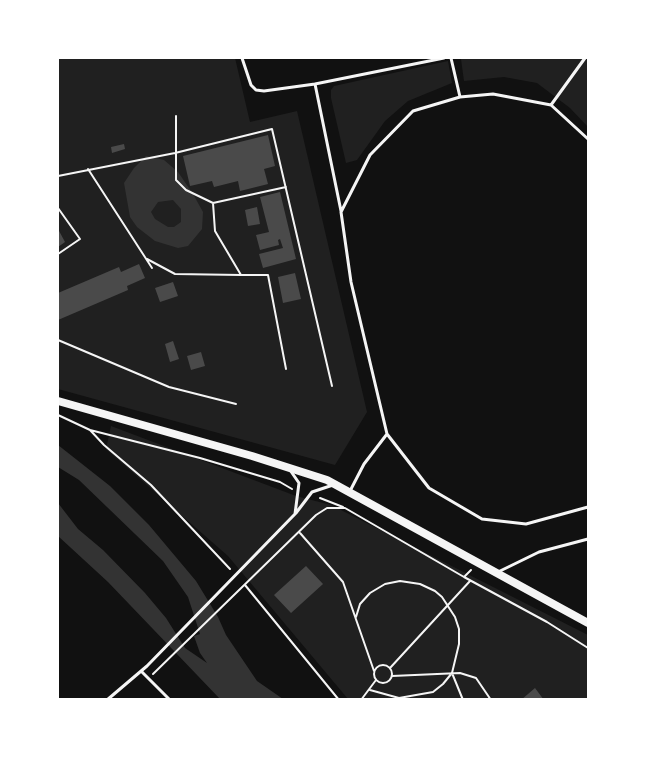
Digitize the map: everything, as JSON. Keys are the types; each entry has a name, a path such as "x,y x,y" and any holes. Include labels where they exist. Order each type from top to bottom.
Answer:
{"street":[{"path":"58,401 288,467 335,484 588,623"}],"lane":[{"path":"242,58 251,85 256,90 264,91 315,84 444,58"},
{"path":"451,58 460,97"},
{"path":"551,105 585,58"},
{"path":"315,84 341,212 351,282 387,434 429,488 482,519 526,524 588,507"},
{"path":"341,212 370,155 413,111 460,97 493,94 551,105 588,139"},
{"path":"350,491 364,464 387,434"},
{"path":"288,467 299,483 295,514"},
{"path":"107,700 147,666 237,576 295,514 309,494 335,484"},
{"path":"497,572 539,552 588,540"},
{"path":"140,671 170,700"}],"path":[{"path":"176,116 176,180 186,190 213,203 286,187"},
{"path":"58,176 175,153 272,129 332,386"},
{"path":"88,169 152,268"},
{"path":"213,203 215,231 240,275"},
{"path":"58,208 80,240 58,254"},
{"path":"146,258 175,274 268,275 286,369"},
{"path":"58,340 168,387 236,404"},
{"path":"58,415 90,430 209,460 280,482 298,492"},
{"path":"90,430 104,445 151,485 237,576"},
{"path":"309,494 346,508 470,581 547,622 588,648"},
{"path":"149,678 300,533 316,515 327,508 346,508"},
{"path":"300,533 343,582 356,617 376,680 361,700"},
{"path":"356,617 360,604 370,593 385,584 400,581 420,584 435,591 448,605 459,629 459,644 452,673 433,692 416,698 399,698 370,690"},
{"path":"390,668 470,581"},
{"path":"245,585 339,700"},
{"path":"374,671 381,665 390,668"},
{"path":"390,668 392,676"},
{"path":"452,673 463,700"},
{"path":"376,680 384,683 392,676 460,673 476,678 491,700"}],"shaded area":[{"path":"58,58 235,58 250,122 297,111 367,412 335,465 58,389"},
{"path":"588,58 588,127 570,108 537,83 504,77 464,81 461,59"},
{"path":"448,61 452,83 408,101 385,121 357,160 346,163 331,98 331,90 334,86"},
{"path":"146,156 164,160 178,172 203,212 202,229 188,246 178,248 155,241 137,227 130,217 124,183 134,168","holes":["173,200 181,209 181,222 174,227 168,227 155,219 151,212 158,202"]},
{"path":"111,426 296,496 331,505 588,635 588,699 348,699 228,556 106,449"},
{"path":"58,445 110,486 149,525 196,581 218,617 226,635 257,681 283,699 220,699 108,582 58,536 58,503 78,529 103,550 145,593 166,618 185,648 207,663 200,653 194,636 200,634 188,597 163,561 79,480 58,467"}],"building":[{"path":"268,135 275,166 264,169 268,184 240,191 238,181 214,187 212,181 190,186 183,156"},
{"path":"124,144 125,149 112,153 111,147"},
{"path":"280,192 296,259 263,268 259,254 283,248 280,239 278,240 279,245 260,250 256,235 269,232 260,197"},
{"path":"257,207 260,224 248,226 245,210"},
{"path":"58,229 65,242 58,247"},
{"path":"139,264 145,278 127,286 128,290 58,320 58,293 119,267 121,272"},
{"path":"295,273 301,299 283,303 278,277"},
{"path":"173,282 178,296 160,302 155,288"},
{"path":"173,341 179,359 170,362 165,344"},
{"path":"201,352 205,366 191,370 187,356"},
{"path":"306,566 323,584 291,613 274,595"},
{"path":"535,688 544,700 521,700"}]}
